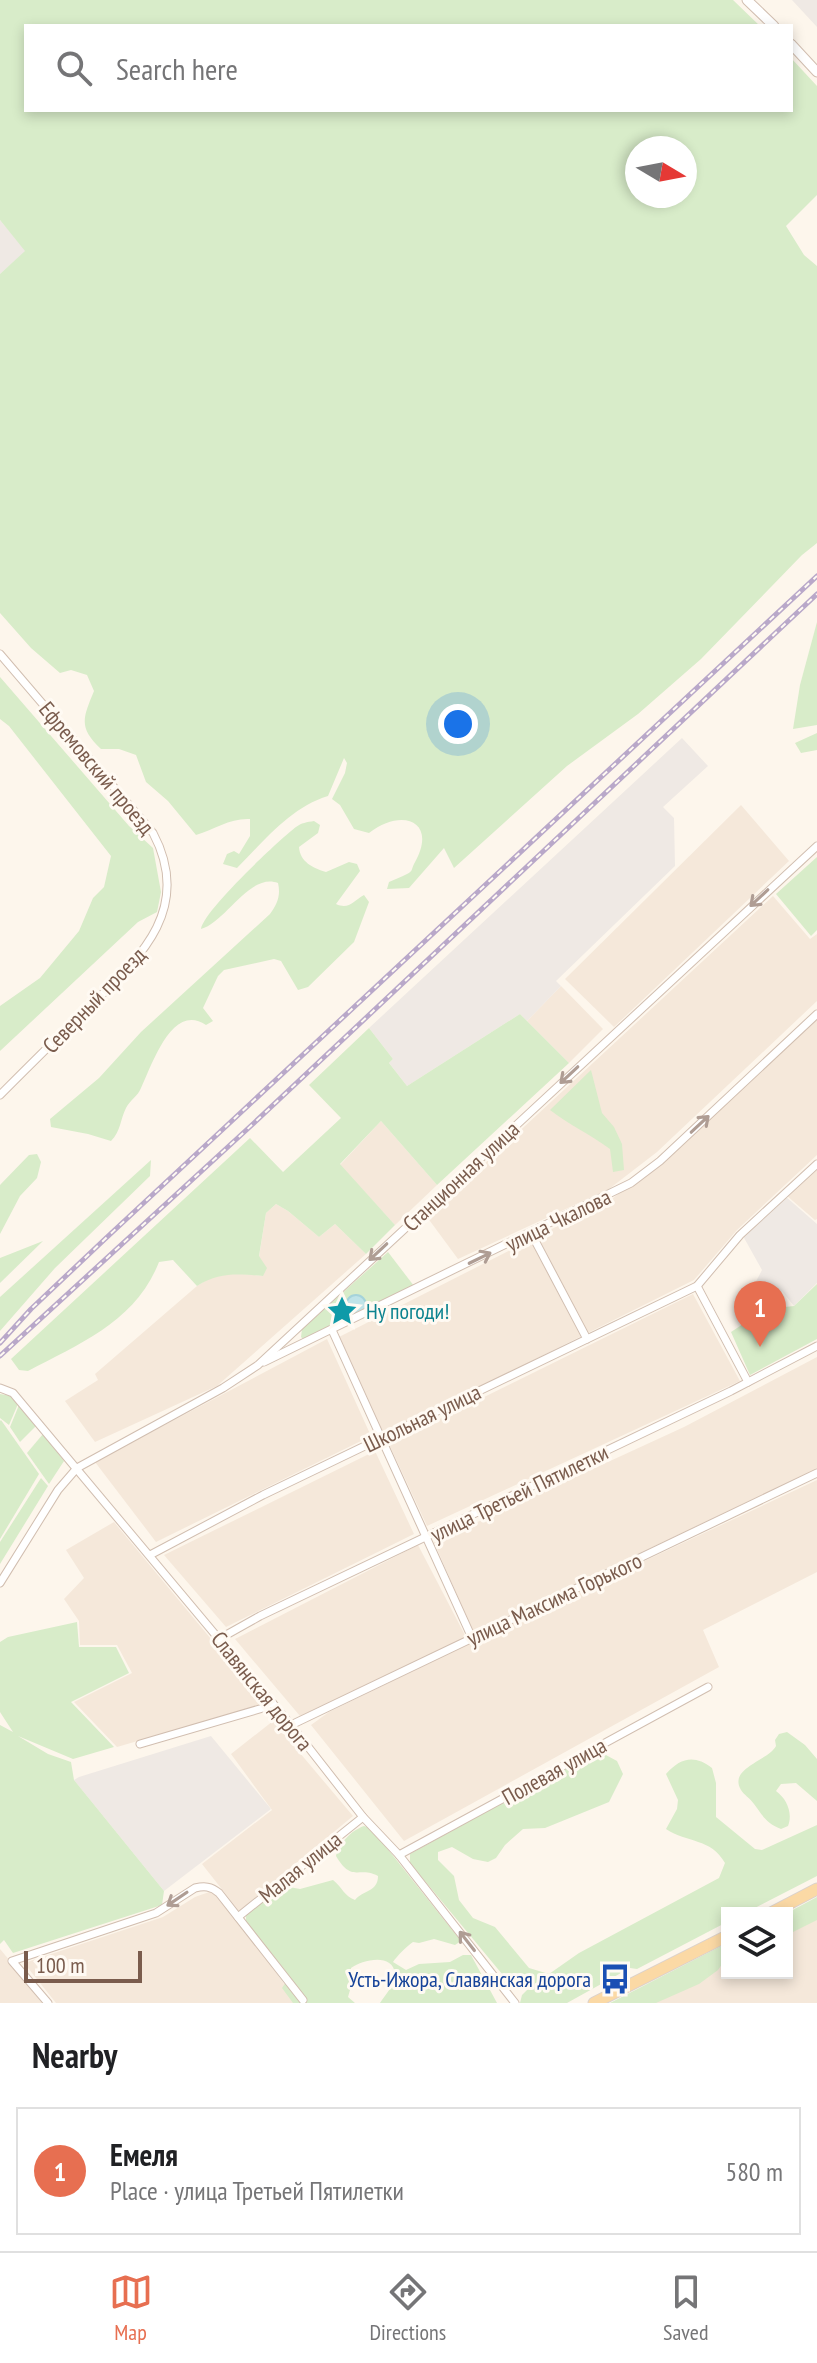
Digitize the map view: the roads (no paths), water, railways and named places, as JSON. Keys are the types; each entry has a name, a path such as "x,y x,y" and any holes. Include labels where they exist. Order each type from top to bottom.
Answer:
{"main road":[{"path":"782,1907 817,1889"},
{"path":"594,2003 721,1939"}],"street":[{"path":"747,0 772,24"},
{"path":"793,46 817,72"},
{"name":"Ефремовский проезд","path":"0,654 153,833 164,858 167,894"},
{"name":"Станционная улица","path":"77,1468 258,1365 817,846"},
{"name":"Северный проезд","path":"0,1095 137,960 160,925 167,894"},
{"name":"улица Чкалова","path":"258,1365 615,1192 644,1174 817,1014"},
{"path":"748,1382 697,1286 740,1235 817,1164"},
{"path":"531,1233 587,1339"},
{"name":"Школьная улица","path":"150,1555 263,1495 697,1286"},
{"path":"332,1330 472,1638"},
{"path":"290,1334 297,1346"},
{"name":"улица Третьей Пятилетки","path":"219,1639 817,1346"},
{"name":"Славянская дорога","path":"0,1388 13,1393 150,1555 363,1817 399,1855 515,2003"},
{"path":"0,1583 58,1490 77,1468"},
{"name":"улица Максима Горького","path":"291,1725 817,1473"},
{"name":"Полевая улица","path":"399,1855 708,1687"},
{"path":"140,1744 263,1708 272,1702"},
{"name":"Малая улица","path":"238,1917 363,1817"},
{"path":"48,2003 12,1961 156,1913 195,1888 212,1888 303,2000"}],"water":[{"path":"356,1295 363,1298 366,1305 363,1312 356,1315 349,1312 346,1305 349,1298"}],"railway":[{"path":"0,1343 105,1239 817,576"},
{"path":"0,1356 254,1123 817,594"}],"place":[{"name":"Ну погоди!","path":"342,1311"},
{"name":"Емеля","path":"760,1347"},
{"name":"Усть-Ижора, Славянская дорога","path":"615,1979"}]}
